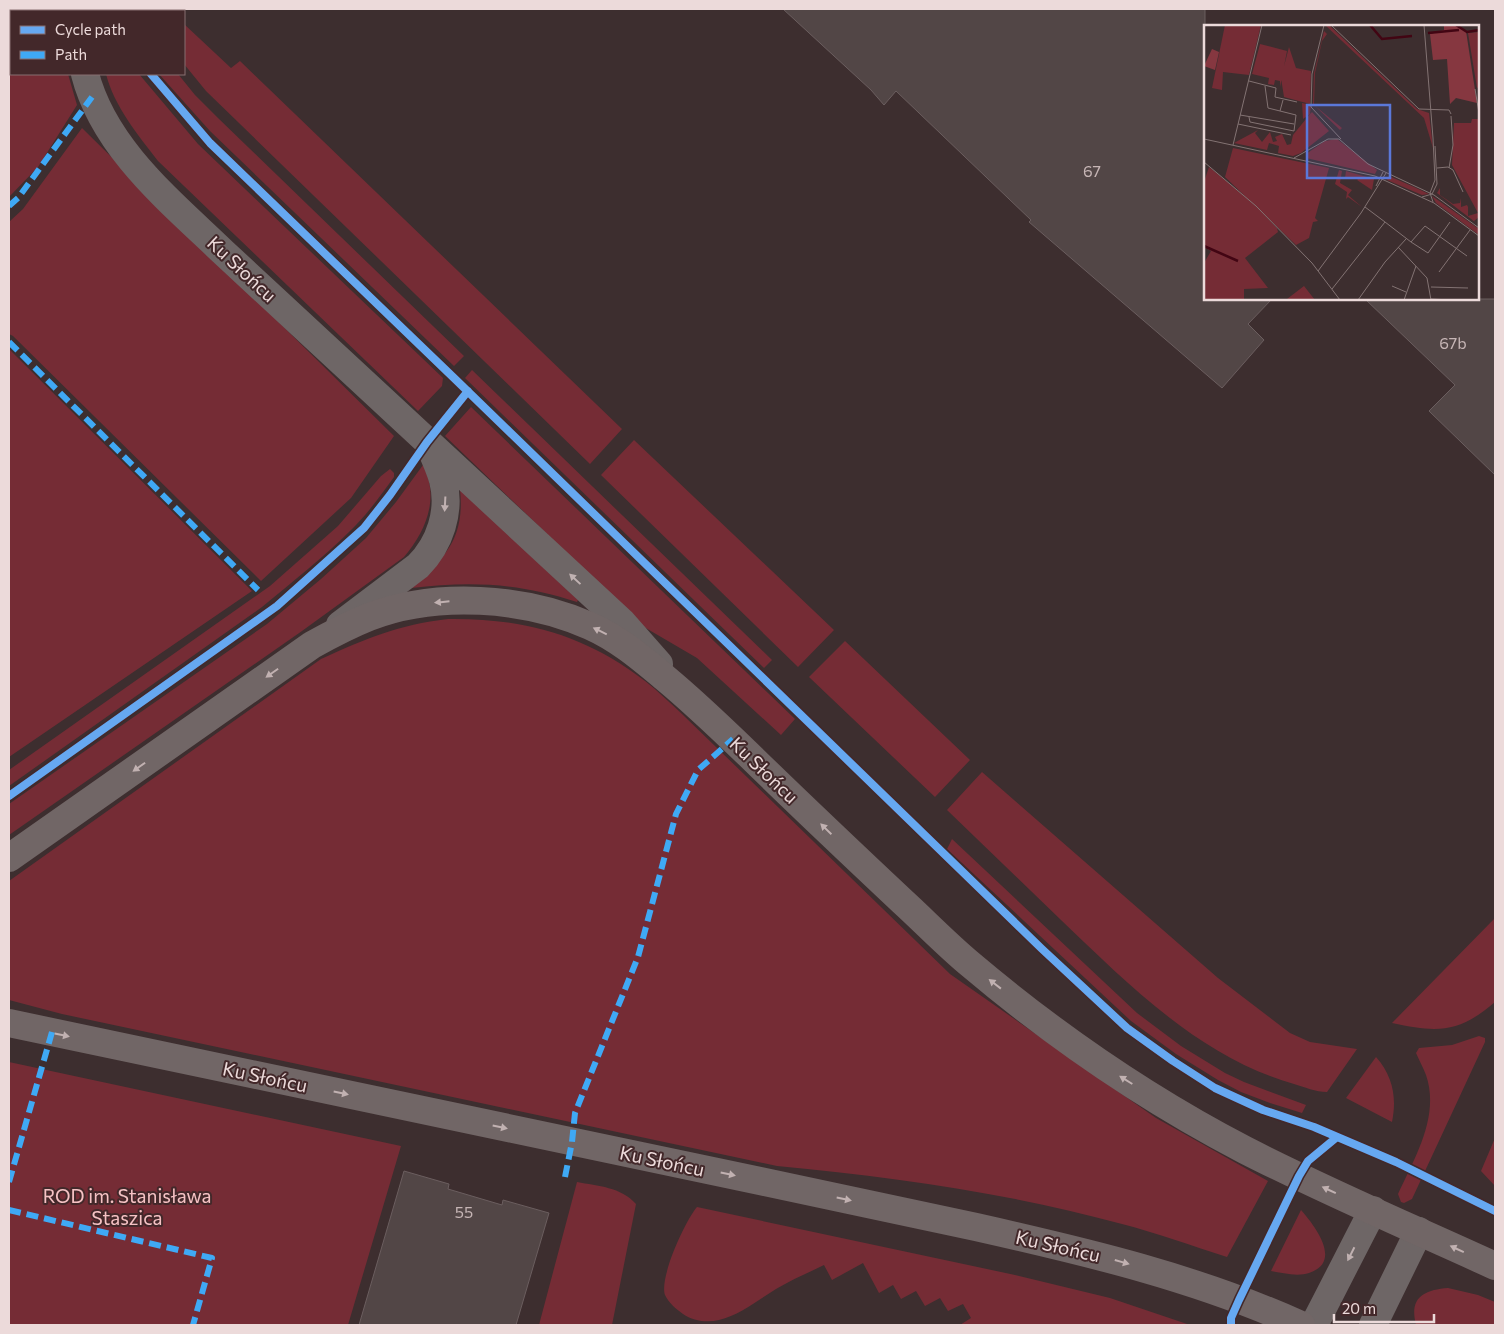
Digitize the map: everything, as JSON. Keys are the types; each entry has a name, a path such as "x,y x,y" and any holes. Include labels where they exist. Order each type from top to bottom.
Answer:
{"main road":[{"name":"Ku Słońcu","path":"9,858 312,645 347,626 394,609 454,601 501,602 572,618 629,647 694,702 961,956 1045,1023 1108,1068 1215,1134 1267,1161 1495,1266"},
{"name":"Ku Słońcu","path":"11,1024 1073,1249 1120,1261 1200,1286 1301,1325"}],"street":[{"name":"Ku Słońcu","path":"85,75 92,97 108,127 141,171 223,252 622,622 694,702"},
{"name":"Ku Słońcu","path":"312,645 404,578 427,557 433,547 443,524 446,500 443,479 427,442"},
{"path":"1314,1325 1373,1210"},
{"path":"1373,1325 1419,1231"}],"green space":[{"path":"9,9 61,9 10,10 10,75 68,75 77,105 38,167 9,197"},
{"path":"185,25 231,68 240,61 622,429 590,464 206,91 185,65"},
{"path":"106,75 140,75 198,144 443,378 442,386 418,411 158,161 121,109"},
{"path":"160,75 179,75 195,95 218,118 464,356 454,366 210,131"},
{"path":"82,128 394,436 351,498 261,581 9,334 9,222 23,209"},
{"path":"9,349 252,591 9,757"},
{"path":"472,370 772,660 764,668 465,378"},
{"path":"471,407 795,719 781,735 697,658 644,627 445,436"},
{"path":"634,440 834,630 798,667 601,475"},
{"path":"423,465 428,477 430,490 428,514 419,536 404,557 302,631 9,835 9,804 267,624 366,538"},
{"path":"390,469 394,473 394,477 362,518 329,551 296,579 262,607 9,786 9,770 270,586 338,526 381,476"},
{"path":"460,489 578,600 577,602 535,591 495,585 475,584 411,588 443,556 456,534 461,506"},
{"path":"448,619 476,619 502,622 552,632 600,652 622,665 650,685 682,714 950,974 1156,1118 1268,1181 1227,1257 1161,1235 1037,1203 907,1181 777,1166 62,1014 9,1000 9,881 321,659 383,633"},
{"path":"845,641 970,760 935,797 809,677"},
{"path":"982,772 1218,978 1290,1033 1310,1042 1357,1049 1327,1092 1310,1089 1260,1072 1228,1057 1168,1017 1113,969 947,810"},
{"path":"952,839 1137,1013 1181,1046 1225,1073 1306,1105 1302,1113 1241,1092 1218,1080 1176,1054 1131,1021 947,849"},
{"path":"1495,918 1495,1002 1470,1020 1447,1028 1422,1028 1392,1023"},
{"path":"1479,1036 1485,1038 1485,1042 1412,1199 1404,1203 1401,1202 1398,1194 1424,1136 1430,1106 1430,1090 1426,1075 1416,1053 1419,1048 1452,1045"},
{"path":"1376,1057 1390,1080 1394,1096 1392,1122 1346,1098"},
{"name":"ROD im. Stanisława Staszica","path":"9,1062 401,1146 348,1325 9,1325"},
{"path":"1495,1138 1495,1186 1481,1171"},
{"path":"577,1182 616,1191 630,1198 636,1204 612,1325 539,1325"},
{"path":"697,1207 1015,1275 1110,1298 1190,1325 960,1325 971,1318 963,1304 948,1311 940,1298 925,1306 916,1291 901,1299 893,1285 879,1293 863,1263 832,1280 824,1265 782,1286 734,1315 714,1321 696,1320 683,1314 673,1306 665,1295 664,1287 674,1250 686,1224"},
{"path":"1301,1210 1319,1234 1325,1252 1324,1261 1319,1268 1300,1275 1271,1271"},
{"path":"1448,1288 1478,1295 1495,1302 1495,1325 1416,1325 1415,1308 1416,1302 1420,1297 1431,1291"}],"building":[{"path":"783,9 1205,9 1204,300 1271,300 1248,324 1264,340 1222,388 1029,222 1031,220 896,91 884,105 871,90"},
{"path":"1495,299 1495,475 1429,411 1455,385 1366,300"},
{"path":"404,1171 449,1184 448,1189 502,1205 503,1200 549,1213 516,1325 359,1325"}],"marked path":[{"path":"9,206 18,198 92,97"},
{"path":"9,342 258,590"},
{"path":"565,1177 572,1142 575,1113 638,957 676,814 698,770 733,739"},
{"path":"9,1182 52,1032"},
{"path":"9,1210 212,1258 193,1325"}],"cycle path":[{"path":"152,75 210,143 1042,949 1127,1028 1215,1088 1263,1110 1314,1127 1396,1162 1495,1211"},
{"path":"9,796 277,606 364,528 427,442 468,391"},
{"path":"1231,1325 1231,1318 1239,1300 1299,1176 1308,1161 1337,1137"}]}
